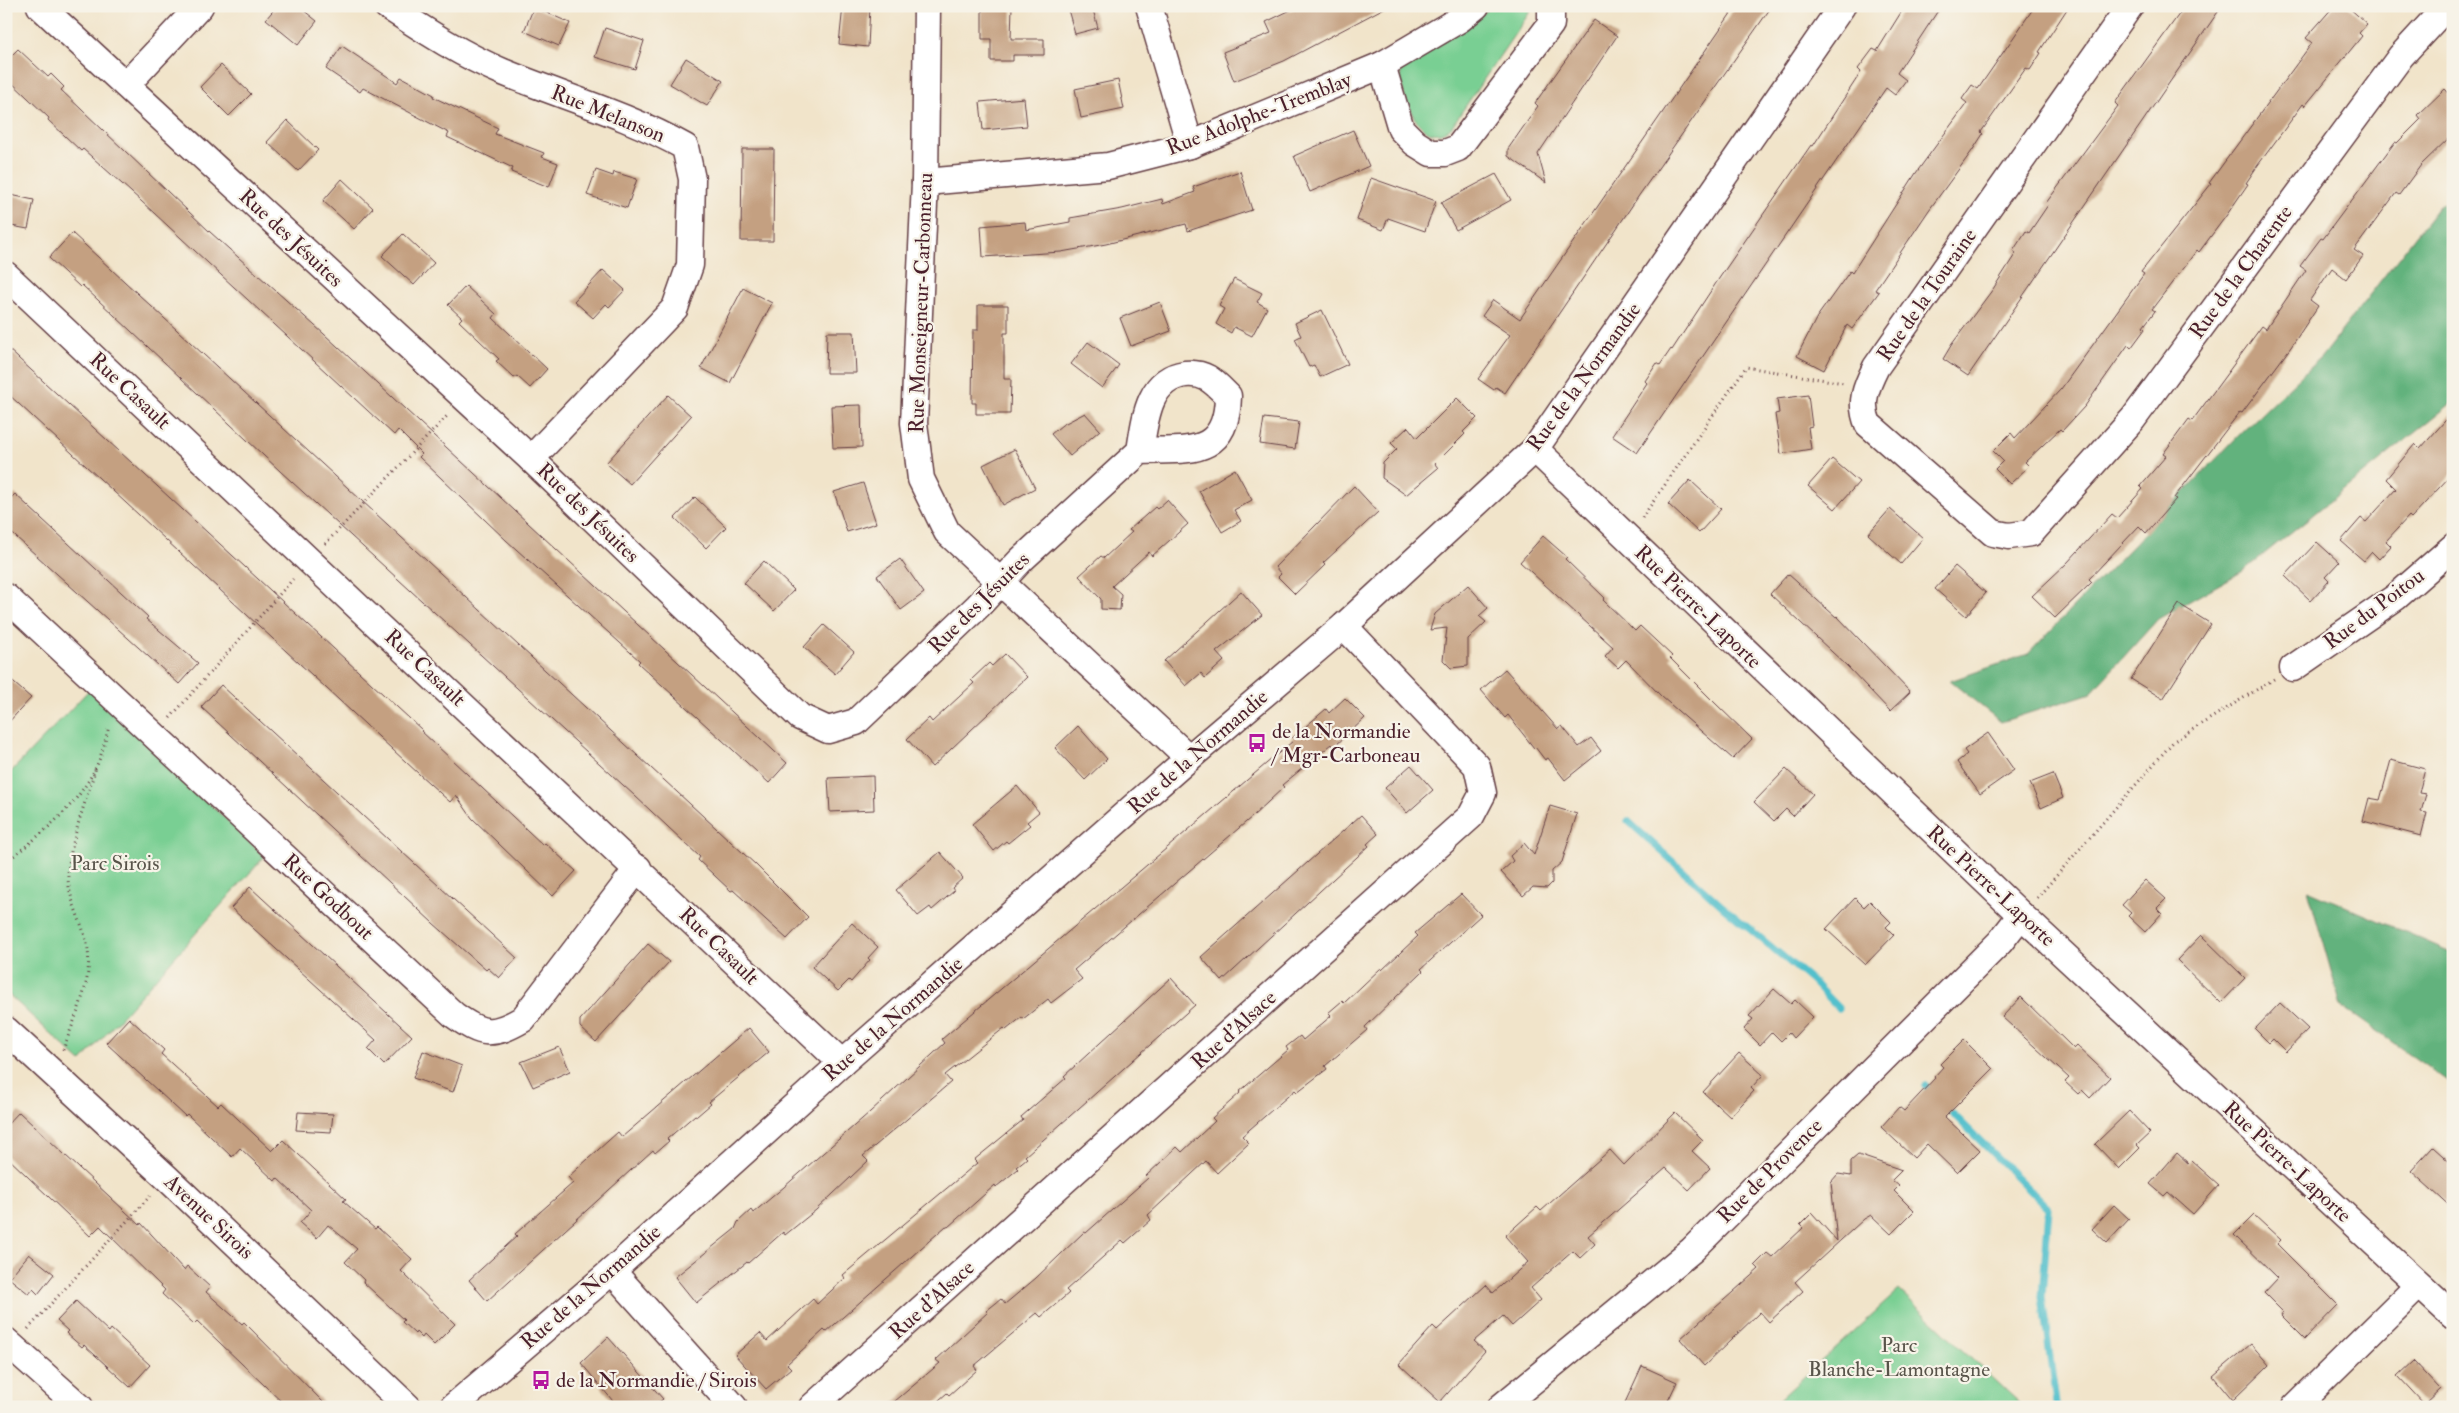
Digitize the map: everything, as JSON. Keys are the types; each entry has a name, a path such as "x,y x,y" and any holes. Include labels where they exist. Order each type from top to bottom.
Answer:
{"street":[{"name":"Rue des Jésuites","path":"40,6 531,459 800,717 828,730 856,722 978,606 999,581 1140,451"},
{"path":"126,85 200,6"},
{"name":"Rue Melanson","path":"387,6 429,34 501,71 652,128 685,148 692,178 690,265 675,308 531,459"},
{"name":"Rue Monseigneur-Carbonneau","path":"927,6 925,182 914,424 921,479 947,532 1189,758"},
{"path":"1149,6 1190,144"},
{"name":"Rue Adolphe-Tremblay","path":"925,182 1108,166 1190,144 1382,65 1460,19 1476,6"},
{"path":"1382,65 1401,129 1415,144 1431,153 1445,153 1458,148 1552,24 1551,6"},
{"name":"Rue de la Normandie","path":"453,1407 612,1271 842,1064 1189,758 1344,626 1535,449 1842,6"},
{"name":"Rue de la Touraine","path":"2031,533 2009,536 1993,533 1868,424 1863,412 1866,386 1876,367 2130,6"},
{"name":"Rue de la Charente","path":"2031,533 2133,419 2401,56 2447,6"},
{"name":"Rue Casault","path":"6,275 638,868 842,1064"},
{"name":"Rue Pierre-Laporte","path":"1535,449 1627,540 2021,915 2453,1316"},
{"name":"Rue du Poitou","path":"2293,668 2396,596 2453,547"},
{"name":"Rue Godbout","path":"6,597 447,1008 476,1030 503,1031 523,1019 638,868"},
{"name":"Rue d'Alsace","path":"812,1407 1471,816 1483,792 1477,766 1344,626"},
{"name":"Rue de Provence","path":"1501,1407 1692,1250 2000,942 2021,915"},
{"name":"Avenue Sirois","path":"6,1030 167,1178 408,1407"},
{"path":"612,1271 734,1407"},
{"path":"2295,1407 2419,1285"},
{"path":"9,1344 80,1407"}],"path":[{"path":"1627,540 1746,366 1866,386"},
{"path":"2021,915 2174,741 2293,668"},
{"path":"55,1074 87,981 89,964 86,942 68,879 70,860 96,767 118,701"},
{"path":"6,862 47,829 72,804 96,767"},
{"path":"9,1344 167,1178"}],"green space":[{"path":"1493,6 1534,6 1452,126 1441,133 1431,133 1414,118 1403,93 1401,70"},
{"path":"2453,196 2453,402 2243,571 2158,619 2091,693 2001,722 1950,681 2028,654 2240,434 2322,356 2438,207"},
{"name":"Parc Sirois","path":"89,690 265,856 81,1062 6,992 6,777"},
{"path":"2308,890 2453,953 2453,1085 2341,1006"},
{"name":"Parc Blanche-Lamontagne","path":"1899,1290 2024,1407 1771,1407"}],"building":[{"path":"277,6 298,6 317,21 298,45 266,19"},
{"path":"843,6 870,6 868,47 839,44"},
{"path":"982,6 1012,6 1011,39 1044,39 1044,55 1013,55 1013,61 991,61 991,39 982,39"},
{"path":"1067,6 1092,6 1098,28 1075,34"},
{"path":"1299,6 1388,6 1284,61 1234,81 1223,52 1271,33 1266,22"},
{"path":"1736,6 1772,6 1640,194 1505,393 1496,387 1494,390 1478,379 1510,335 1482,316 1493,300 1520,319"},
{"path":"1905,6 1941,6 1897,73 1906,80 1895,95 1886,88 1637,453 1612,436 1647,383 1645,381 1657,363 1660,365 1672,350 1811,145 1813,146 1861,72 1858,69 1873,49 1877,51"},
{"path":"2035,6 2069,6 2039,52 2041,53 2030,70 2026,68 1981,132 1983,134 1972,151 1875,290 1879,292 1852,329 1847,325 1824,370 1797,356 1817,317 1850,271 1852,273 1916,173 1967,103 1962,99 1972,85 1978,89"},
{"path":"2185,6 2222,6 1968,376 1943,359 1993,289 2016,253 2013,251 2026,231 2029,233 2048,205 2046,203 2118,106 2115,103"},
{"path":"2334,6 2347,6 2367,24 2359,33 2362,36 2305,106 2303,104 2258,165 2246,183 2248,184 2226,216 2199,252 2197,250 2152,309 2155,311 2131,348 2128,345 2085,406 2062,431 2060,429 2025,462 2029,466 2010,484 1995,469 2003,461 1993,451 2011,433 2015,438 2061,389 2144,274 2141,272 2211,184 2209,183 2312,43 2306,38"},
{"path":"534,7 570,23 559,46 524,31"},
{"path":"1594,20 1617,36 1538,154 1546,183 1508,156 1508,149 1538,106 1535,103"},
{"path":"605,28 644,41 635,69 595,57"},
{"path":"342,46 397,83 401,77 434,95 433,97 498,128 495,134 544,153 542,157 558,163 549,187 511,172 513,168 447,137 449,133 363,88 360,92 326,69"},
{"path":"18,49 48,77 51,74 64,87 61,90 210,232 324,334 787,763 769,783 638,663 640,661 506,540 419,457 422,454 398,430 394,435 141,201 83,149 81,151 48,120 49,118 6,77 6,61"},
{"path":"686,58 723,81 707,106 670,84"},
{"path":"221,65 251,94 229,116 200,87"},
{"path":"1118,80 1124,109 1081,118 1075,89"},
{"path":"2445,89 2453,98 2453,134 2421,165 2399,195 2396,193 2354,250 2363,256 2346,279 2332,268 2310,300 2318,306 2291,347 2242,413 2240,412 2174,498 2176,499 2146,533 2139,526 2089,579 2092,582 2055,618 2032,596 2067,563 2112,514 2117,518 2143,489 2140,486 2166,456 2163,454 2189,419 2192,421 2262,326 2266,329 2306,270 2300,266 2321,238 2323,239 2395,142 2397,143 2421,119 2418,115"},
{"path":"1024,98 1027,126 983,130 980,102"},
{"path":"287,120 318,150 298,171 267,142"},
{"path":"1353,130 1369,166 1310,192 1294,156"},
{"path":"742,149 774,149 773,241 741,241"},
{"path":"596,170 613,176 614,172 637,179 627,208 587,195"},
{"path":"1240,171 1252,210 1188,231 1186,224 1106,244 1061,252 983,257 981,226 1025,222 1026,230 1070,222 1070,218 1122,209 1162,199 1163,204 1195,192 1193,187"},
{"path":"1496,174 1511,200 1456,230 1441,203"},
{"path":"1371,178 1436,201 1425,231 1388,218 1383,230 1357,220"},
{"path":"342,179 373,208 354,229 323,201"},
{"path":"6,194 34,200 28,229 6,225"},
{"path":"72,233 756,865 808,917 787,939 733,890 731,891 698,860 700,857 635,796 280,471 82,285 80,287 49,258"},
{"path":"403,234 434,263 414,285 382,256"},
{"path":"603,270 625,290 609,307 606,304 593,318 574,301"},
{"path":"1234,279 1262,293 1257,302 1267,308 1252,336 1234,327 1231,333 1216,324 1224,309 1219,306"},
{"path":"466,286 496,314 493,318 547,369 530,388 517,376 514,378 496,361 499,359 459,321 462,318 448,305"},
{"path":"743,288 772,303 730,383 701,368"},
{"path":"1160,302 1171,331 1131,346 1120,318"},
{"path":"978,305 1008,305 1008,333 1004,333 1004,379 1011,379 1010,414 976,414 976,403 972,403 973,330 978,330"},
{"path":"1322,310 1348,364 1320,377 1314,365 1309,367 1295,339 1301,336 1295,323"},
{"path":"827,332 854,332 856,373 826,373"},
{"path":"1088,342 1119,365 1102,388 1071,364"},
{"path":"6,347 422,730 543,845 545,843 576,871 553,896 472,818 456,795 450,802 6,392"},
{"path":"668,395 691,416 630,484 606,463"},
{"path":"1808,395 1812,426 1808,427 1811,449 1781,454 1775,414 1779,413 1777,399"},
{"path":"1457,398 1477,418 1463,432 1465,434 1435,464 1438,468 1406,495 1382,478 1383,463 1397,449 1391,443 1408,427 1417,438"},
{"path":"861,405 862,447 833,448 831,406"},
{"path":"2453,412 2453,473 2411,518 2409,516 2386,541 2391,546 2379,559 2372,552 2364,561 2341,541 2361,518 2366,522 2396,489 2386,479 2415,444 2420,449"},
{"path":"1085,413 1100,430 1070,456 1051,434 1062,425"},
{"path":"1264,418 1299,422 1295,449 1260,444"},
{"path":"1015,449 1035,488 1003,505 983,465"},
{"path":"1832,459 1859,482 1835,509 1808,486"},
{"path":"1235,469 1252,500 1234,510 1241,521 1222,532 1199,491"},
{"path":"1690,480 1721,509 1699,533 1668,504"},
{"path":"863,483 876,523 847,532 834,492"},
{"path":"1354,486 1378,512 1323,563 1325,565 1295,594 1278,577 1281,574 1275,567"},
{"path":"15,494 148,617 146,619 198,663 179,684 6,528 6,503"},
{"path":"695,497 726,527 706,548 675,518"},
{"path":"1167,500 1188,524 1152,556 1149,552 1112,586 1121,594 1120,610 1101,609 1101,599 1079,576 1101,556 1104,558 1132,532 1129,530 1155,507 1157,509"},
{"path":"1890,509 1923,538 1901,564 1868,534"},
{"path":"1543,536 1567,557 1565,559 1605,598 1603,600 1635,631 1640,626 1672,656 1670,658 1752,739 1733,759 1662,697 1626,660 1618,668 1605,656 1613,647 1520,562"},
{"path":"2317,542 2339,562 2325,577 2329,581 2311,601 2285,576"},
{"path":"900,559 924,593 901,610 877,576"},
{"path":"764,561 794,590 774,611 744,583"},
{"path":"1955,566 1986,593 1966,616 1935,589"},
{"path":"1788,574 1837,616 1910,692 1890,711 1847,666 1770,594"},
{"path":"1468,585 1488,608 1479,616 1486,622 1468,639 1468,666 1451,668 1443,660 1447,628 1430,630 1435,614"},
{"path":"1241,591 1262,615 1216,652 1224,661 1205,678 1201,673 1186,686 1164,661"},
{"path":"2179,604 2211,624 2163,699 2131,679"},
{"path":"824,625 854,652 835,674 804,647"},
{"path":"1005,654 1027,677 932,767 907,739 929,718 932,722 974,683 971,680 989,663 992,666"},
{"path":"1505,669 1558,729 1562,726 1579,747 1591,738 1601,751 1565,780 1548,758 1545,760 1534,748 1508,715 1505,718 1481,690"},
{"path":"6,676 31,698 6,725"},
{"path":"221,685 517,958 499,978 488,968 486,970 433,923 201,707"},
{"path":"1345,698 1365,718 1334,747 1332,744 1282,785 1284,787 1253,816 1074,970 1082,979 1051,1003 1048,999 1023,1019 1022,1017 1006,1030 1004,1028 945,1075 951,1082 863,1156 868,1161 816,1210 785,1235 783,1232 748,1263 696,1303 675,1277 735,1229 738,1222 751,1210 753,1213 870,1112 945,1043 942,1039 1293,741 1291,739 1326,709 1329,713"},
{"path":"1078,726 1107,759 1085,780 1055,748"},
{"path":"1988,733 2014,770 1980,794 1957,762 1967,754 1964,750"},
{"path":"2391,760 2425,769 2419,793 2426,794 2421,812 2427,813 2421,836 2363,821 2369,798 2380,800"},
{"path":"1411,765 1433,790 1407,813 1385,788"},
{"path":"1786,769 1813,794 1793,816 1786,809 1774,821 1754,802"},
{"path":"2053,774 2063,798 2041,808 2030,783"},
{"path":"873,776 874,810 830,812 828,778"},
{"path":"1017,786 1039,812 1027,822 1030,825 1008,843 1006,841 994,851 972,824"},
{"path":"1550,806 1577,814 1562,862 1552,871 1552,883 1547,888 1533,887 1523,896 1501,872 1513,861 1510,856 1524,843 1534,855"},
{"path":"1361,815 1378,834 1367,844 1369,846 1222,981 1201,957"},
{"path":"940,852 963,878 952,888 954,891 932,910 930,907 918,916 896,890"},
{"path":"2145,880 2166,899 2157,908 2162,913 2145,932 2128,916 2131,913 2122,905"},
{"path":"250,887 412,1036 384,1065 368,1049 376,1040 231,908"},
{"path":"1461,894 1481,915 1421,969 1423,971 1365,1027 1367,1030 1325,1066 1327,1069 1297,1092 1295,1090 1242,1136 1249,1143 1217,1173 1206,1161 1148,1215 1151,1220 1125,1243 1122,1240 1066,1290 1069,1293 1041,1317 1037,1313 974,1366 977,1370 949,1395 947,1393 931,1407 888,1407 940,1363 936,1360 988,1312 986,1311 1001,1299 1005,1304 1036,1278 1084,1232 1086,1233 1148,1178 1146,1176 1177,1147 1182,1152 1215,1121 1212,1118 1239,1092 1288,1050 1286,1047 1300,1036 1303,1040 1331,1016 1328,1013 1342,1001 1344,1003 1381,968 1382,970 1418,936 1415,933"},
{"path":"1855,898 1864,907 1870,901 1891,922 1886,927 1894,935 1865,965 1826,929"},
{"path":"852,923 878,947 868,958 870,960 851,982 849,980 838,991 812,967"},
{"path":"2201,935 2245,978 2221,1003 2177,960"},
{"path":"648,944 669,962 596,1042 580,1027 580,1020"},
{"path":"1171,978 1195,1005 1025,1156 1027,1158 1016,1167 1018,1169 996,1187 995,1185 948,1227 946,1226 826,1332 824,1330 787,1364 791,1368 766,1389 735,1355 760,1333 767,1341 813,1299 817,1304 845,1278 843,1275 977,1163 974,1160 1023,1120 1021,1117 1066,1078 1064,1076"},
{"path":"1774,989 1791,1004 1795,1000 1813,1017 1793,1038 1789,1033 1781,1041 1772,1032 1760,1045 1744,1029 1753,1019 1749,1016"},
{"path":"2021,997 2074,1049 2077,1046 2110,1077 2090,1098 2082,1090 2078,1094 2065,1082 2069,1078 2002,1017"},
{"path":"2280,1003 2308,1029 2286,1052 2273,1039 2269,1043 2255,1029"},
{"path":"129,1018 164,1050 161,1054 218,1106 221,1103 272,1151 283,1140 346,1199 343,1201 375,1229 377,1227 412,1259 401,1271 455,1324 434,1345 424,1335 422,1338 416,1332 415,1334 402,1322 404,1320 363,1282 364,1280 345,1262 357,1249 328,1225 317,1238 300,1223 311,1210 277,1178 275,1181 240,1148 232,1157 187,1114 185,1116 106,1043"},
{"path":"749,1028 769,1052 709,1102 711,1104 697,1116 695,1115 667,1139 669,1141 655,1153 653,1150 487,1301 469,1280 517,1236 515,1234 573,1183 568,1177 618,1132 622,1137"},
{"path":"1964,1040 1993,1069 1945,1117 1980,1150 1957,1173 1927,1144 1914,1158 1881,1127 1899,1107 1904,1111 1935,1078 1943,1067 1940,1064"},
{"path":"559,1047 570,1071 533,1087 521,1062"},
{"path":"423,1051 462,1066 453,1092 413,1078"},
{"path":"1739,1053 1763,1075 1751,1088 1754,1091 1730,1117 1703,1092"},
{"path":"2129,1111 2150,1133 2137,1145 2140,1148 2119,1169 2095,1144"},
{"path":"19,1112 140,1225 141,1223 184,1270 187,1266 210,1287 206,1292 242,1324 244,1322 328,1407 287,1407 197,1321 194,1324 162,1294 165,1290 100,1226 90,1236 6,1156 6,1126"},
{"path":"298,1112 333,1114 331,1132 296,1130"},
{"path":"1675,1113 1703,1140 1692,1151 1710,1168 1689,1190 1666,1168 1588,1236 1595,1244 1580,1258 1573,1251 1531,1288 1541,1300 1512,1326 1503,1316 1474,1341 1485,1351 1440,1402 1399,1364 1433,1326 1437,1330 1486,1285 1493,1293 1528,1262 1505,1236 1537,1207 1541,1211 1610,1150 1624,1165"},
{"path":"2433,1147 2453,1165 2453,1209 2411,1171"},
{"path":"2177,1153 2189,1164 2192,1161 2219,1185 2193,1214 2168,1192 2164,1196 2150,1184"},
{"path":"1858,1155 1902,1170 1892,1180 1899,1186 1894,1191 1914,1211 1891,1234 1871,1215 1864,1219 1795,1282 1803,1291 1769,1322 1760,1312 1704,1366 1680,1339 1759,1269 1755,1265 1767,1253 1772,1257 1803,1228 1800,1225 1812,1213 1837,1241 1831,1182 1838,1174 1851,1176 1851,1161"},
{"path":"2114,1205 2129,1219 2107,1243 2092,1229"},
{"path":"2254,1215 2281,1240 2277,1244 2338,1305 2305,1339 2281,1315 2283,1312 2264,1293 2278,1278 2234,1235"},
{"path":"29,1254 54,1274 38,1294 33,1289 29,1294 9,1278"},
{"path":"76,1301 109,1332 111,1329 150,1365 130,1387 84,1345 82,1347 66,1333 68,1331 57,1321"},
{"path":"608,1337 663,1399 653,1407 618,1407 581,1363"},
{"path":"2251,1344 2269,1365 2233,1400 2213,1376"},
{"path":"2414,1361 2440,1389 2424,1404 2398,1376"},
{"path":"1642,1366 1677,1382 1665,1407 1623,1407"}],"waterway":[{"path":"1628,821 1722,906 1811,980 1839,1009"},
{"path":"1925,1085 1933,1094"},
{"path":"1944,1105 2049,1209 2042,1297 2058,1407"}],"place":[{"name":"de la Normandie / Mgr-Carboneau","path":"1257,743"},
{"name":"de la Normandie / Sirois","path":"541,1380"}]}
